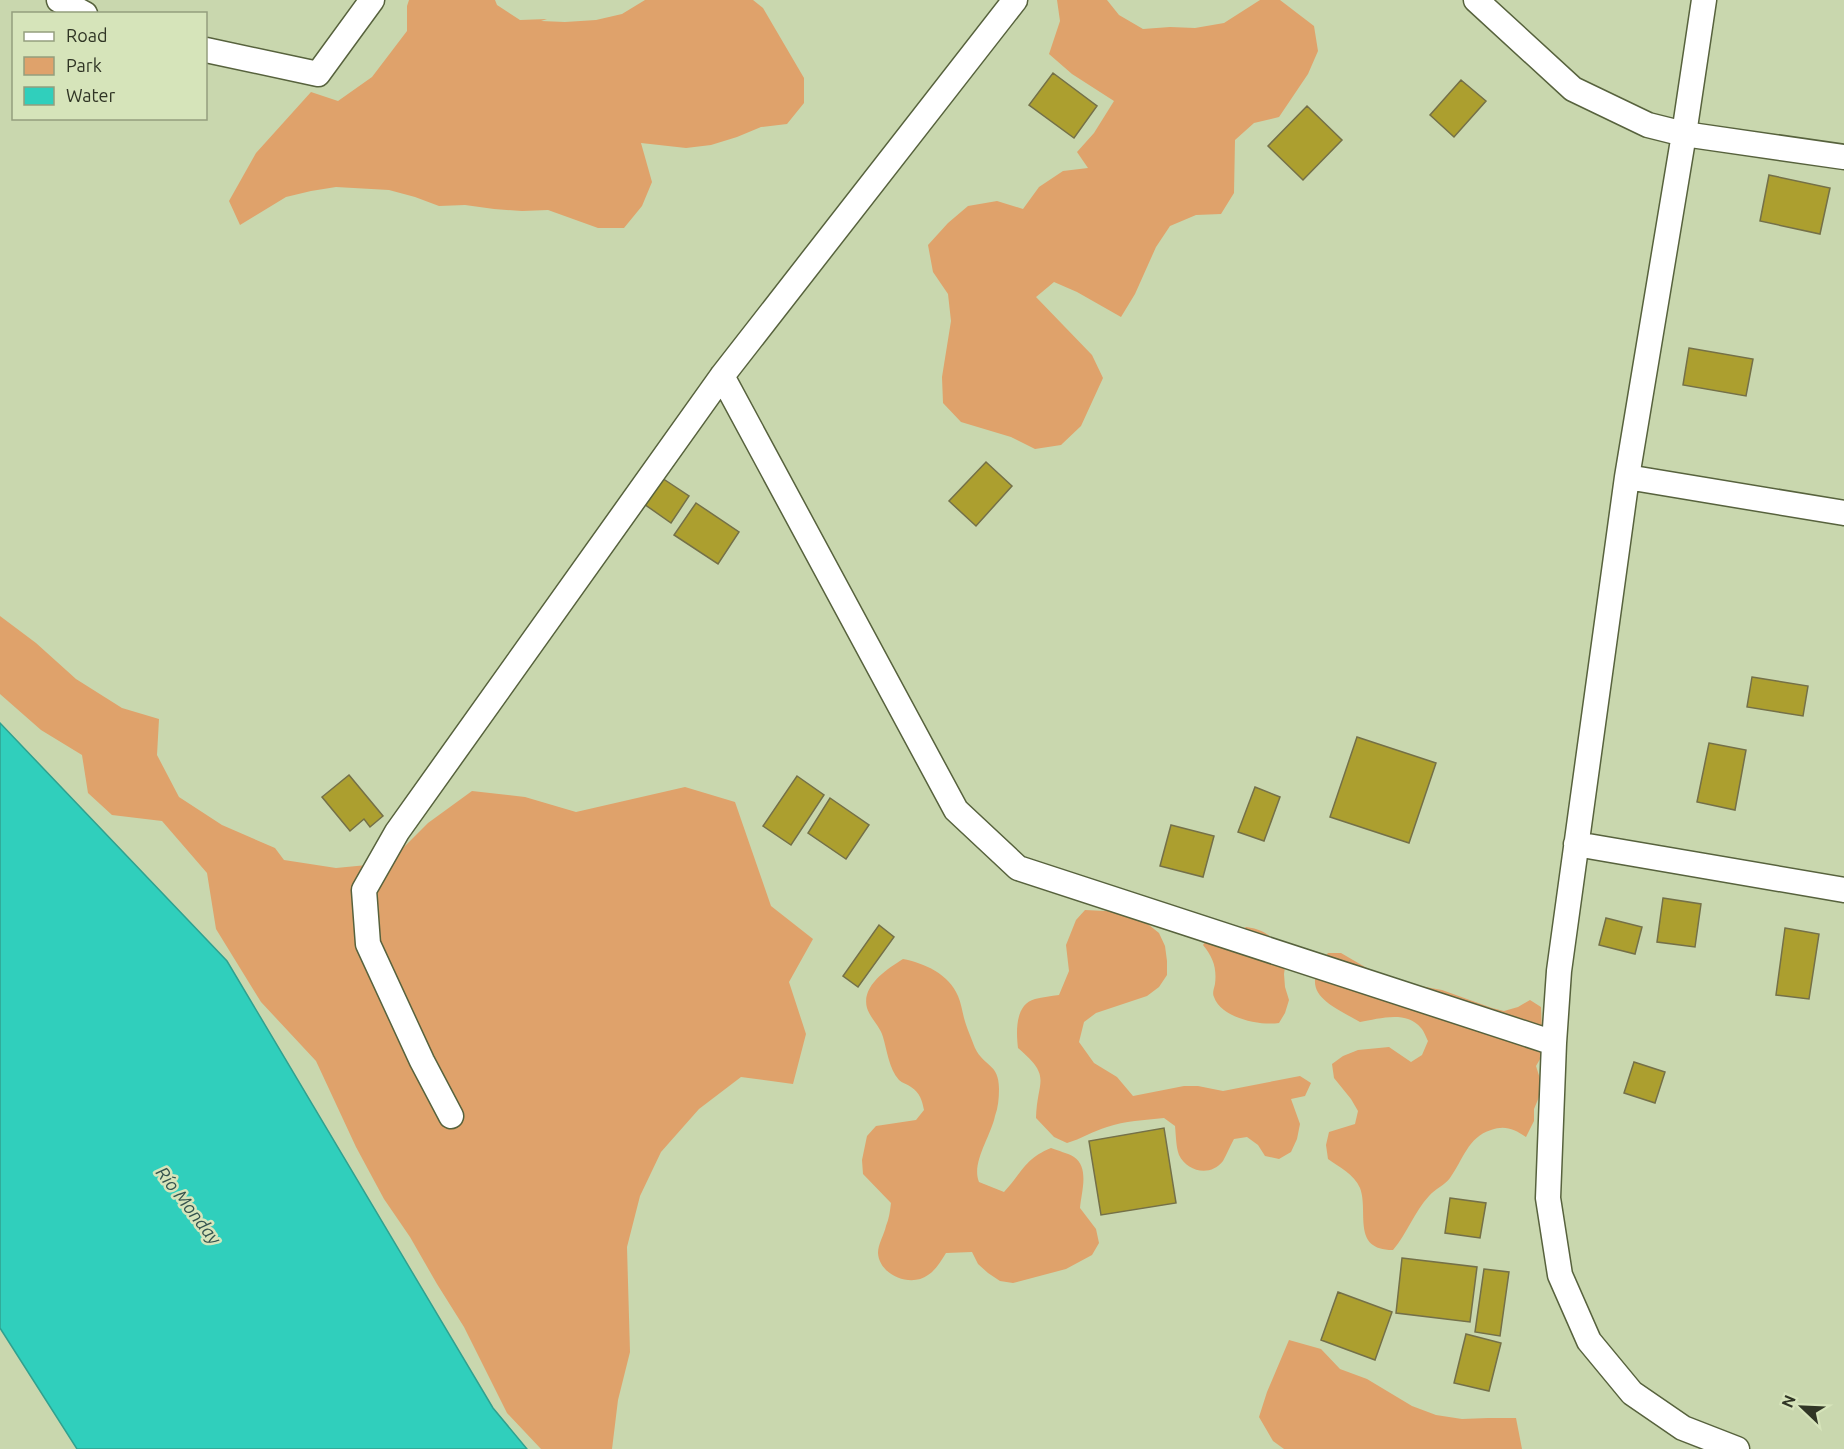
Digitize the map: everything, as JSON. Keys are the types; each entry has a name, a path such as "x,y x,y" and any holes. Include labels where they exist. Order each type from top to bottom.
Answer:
{"street":[{"path":"58,0 81,12"},
{"path":"207,50 318,74 372,0"},
{"path":"452,1116 422,1061 368,944 364,890 397,832 722,376 1015,0"},
{"path":"1476,0 1573,89 1648,125 1684,134 1844,157"},
{"path":"1704,0 1627,477 1559,971 1548,1198 1560,1275 1589,1341 1632,1393 1683,1428 1737,1449"},
{"path":"722,376 956,810 1018,868 1554,1043"},
{"path":"1627,477 1844,513"},
{"path":"1576,844 1844,890"}],"green space":[{"path":"409,0 495,0 497,5 520,20 547,19 541,21 565,22 596,20 622,14 645,0 753,0 763,8 804,78 804,103 787,124 761,127 711,145 686,148 641,143 652,182 642,206 624,228 598,228 548,210 522,211 465,205 439,206 389,190 336,187 286,197 240,225 229,201 256,153 311,92 338,101 372,77 407,31"},
{"path":"1057,0 1107,0 1119,15 1143,29 1195,28 1224,23 1260,0 1280,0 1314,26 1318,51 1308,74 1279,117 1254,123 1235,140 1234,193 1221,214 1196,215 1170,226 1156,247 1135,294 1121,317 1054,282 1036,297 1092,355 1103,378 1081,426 1061,445 1035,449 1011,437 961,422 943,403 942,377 951,321 948,294 933,272 928,245 968,206 997,201 1023,209 1039,187 1063,171 1088,168 1077,152 1094,133 1114,101 1072,74 1049,54 1060,21"},
{"path":"0,616 36,643 76,679 122,708 159,719 157,755 179,797 222,825 275,848 284,860 336,868 388,863 428,823 472,791 525,797 576,812 685,787 735,802 771,906 813,939 789,982 806,1034 793,1084 741,1077 699,1109 661,1152 640,1196 627,1247 630,1352 618,1400 612,1449 541,1449 507,1413 464,1327 410,1237 384,1199 356,1147 316,1061 261,1002 216,929 207,873 162,821 112,815 88,793 82,755 41,730 0,694"},
{"path":"1085,910 1125,912 1149,925 1159,933 1165,946 1167,961 1167,975 1159,987 1147,996 1096,1013 1084,1022 1079,1042 1094,1063 1117,1077 1133,1096 1184,1086 1223,1091 1300,1076 1311,1083 1305,1096 1291,1099 1300,1124 1291,1152 1279,1159 1265,1156 1258,1145 1247,1137 1234,1139 1223,1161 1206,1171 1193,1169 1183,1161 1177,1148 1175,1126 1164,1118 1114,1125 1067,1143 1054,1137 1036,1118 1039,1073 1036,1066 1018,1048 1018,1019 1020,1012 1028,1002 1059,995 1069,971 1066,945 1076,920"},
{"path":"1246,927 1254,928 1271,937 1286,960 1284,974 1289,1000 1279,1023 1252,1022 1242,1019 1224,1010 1213,995 1215,968 1212,958 1203,945 1211,934 1238,932"},
{"path":"1328,953 1341,953 1377,974 1442,990 1492,1008 1504,1011 1530,1000 1541,1007 1543,1054 1536,1066 1542,1085 1534,1109 1534,1121 1526,1137 1513,1130 1501,1128 1483,1133 1477,1138 1450,1178 1424,1202 1393,1250 1371,1244 1366,1237 1360,1188 1350,1175 1328,1159 1326,1145 1329,1132 1355,1124 1358,1111 1334,1078 1332,1064 1343,1056 1358,1050 1389,1047 1411,1062 1422,1055 1428,1041 1421,1028 1408,1019 1392,1017 1360,1022 1320,996 1315,978"},
{"path":"903,959 919,963 949,981 958,996 975,1048 997,1074 998,1106 979,1158 977,1175 979,1182 1004,1192 1029,1162 1042,1152 1051,1148 1074,1157 1079,1162 1083,1174 1080,1208 1096,1229 1099,1243 1092,1255 1066,1269 1013,1283 1000,1281 988,1273 978,1264 972,1252 946,1253 931,1273 921,1279 905,1280 884,1268 878,1250 888,1221 891,1203 863,1174 862,1160 867,1136 876,1126 916,1120 924,1110 917,1092 899,1080 893,1070 882,1033 868,1012 866,1000 868,992 877,979"},
{"path":"1289,1340 1321,1349 1340,1369 1367,1379 1412,1406 1436,1415 1462,1419 1516,1418 1522,1449 1284,1449 1273,1441 1259,1417"}],"water":[{"name":"Río Monday","path":"0,723 227,961 493,1408 527,1449 77,1449 0,1328"}],"building":[{"path":"1053,73 1097,106 1074,138 1029,105"},
{"path":"1461,80 1486,101 1454,137 1430,115"},
{"path":"1307,106 1342,140 1303,180 1268,146"},
{"path":"1769,175 1830,188 1820,234 1760,221"},
{"path":"1689,348 1753,359 1746,396 1683,385"},
{"path":"986,462 1012,486 976,526 949,501"},
{"path":"662,478 689,496 671,523 644,504"},
{"path":"696,503 739,532 718,564 674,535"},
{"path":"1752,677 1808,686 1803,716 1747,707"},
{"path":"1357,737 1436,763 1409,843 1330,817"},
{"path":"1709,743 1746,750 1735,810 1697,802"},
{"path":"349,775 383,816 370,827 364,819 350,831 322,797"},
{"path":"797,776 824,795 791,845 763,826"},
{"path":"1255,787 1280,797 1264,841 1238,832"},
{"path":"830,798 869,825 846,859 808,833"},
{"path":"1171,825 1214,836 1203,877 1160,866"},
{"path":"1663,898 1701,904 1695,947 1657,942"},
{"path":"1606,918 1642,927 1635,954 1599,945"},
{"path":"879,925 894,937 858,987 843,976"},
{"path":"1785,928 1819,934 1809,999 1776,995"},
{"path":"1634,1062 1665,1072 1655,1103 1624,1093"},
{"path":"1164,1128 1176,1203 1101,1215 1089,1141"},
{"path":"1450,1198 1486,1203 1480,1238 1445,1233"},
{"path":"1402,1258 1477,1267 1470,1322 1396,1313"},
{"path":"1484,1269 1509,1272 1500,1336 1475,1332"},
{"path":"1338,1292 1392,1312 1375,1360 1321,1340"},
{"path":"1466,1334 1501,1343 1489,1391 1454,1383"}]}
